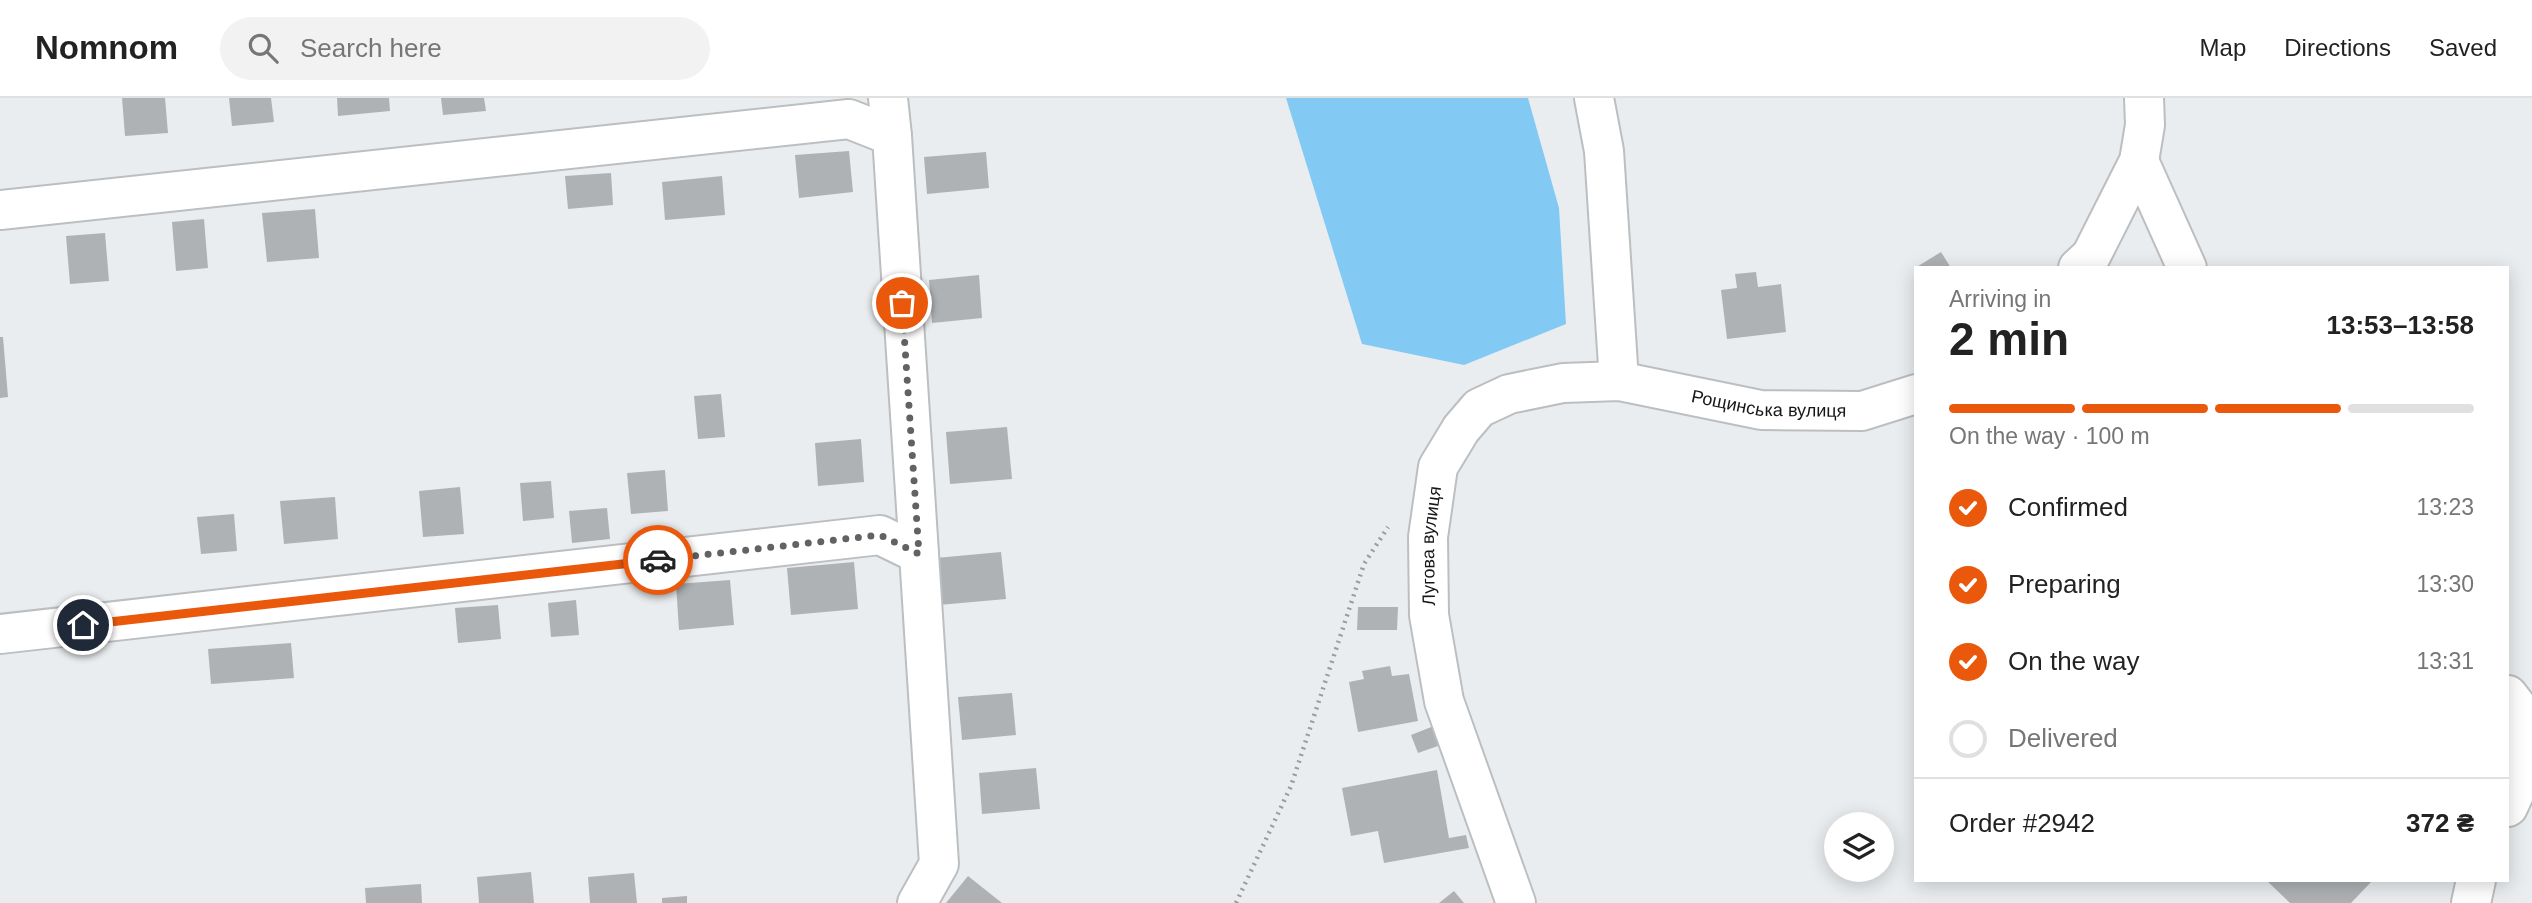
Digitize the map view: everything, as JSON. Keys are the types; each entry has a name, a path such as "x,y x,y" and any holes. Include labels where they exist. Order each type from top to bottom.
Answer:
{"street":[{"path":"888,98 939,864 917,903"},
{"path":"1594,98 1604,151 1619,381"},
{"path":"2080,266 2091,256 2139,161 2145,125 2144,98"},
{"path":"0,210 849,118 892,136"},
{"path":"2139,161 2186,266"},
{"name":"Рощинська вулиця","path":"1619,381 1761,410 1862,411 1914,395"},
{"name":"Лугова вулиця","path":"1516,903 1444,701 1429,615 1428,537 1438,467 1461,429 1479,408 1509,394 1550,386 1619,381"},
{"path":"0,634 880,535 919,554"},
{"path":"2509,696 2526,719 2531,741 2527,768 2509,805"},
{"path":"2471,903 2476,882"}],"path":[{"path":"1236,903 1291,786 1364,564 1392,520 1433,501"}],"shaded area":[{"path":"1286,98 1528,98 1559,208 1566,324 1464,365 1362,344"}],"building":[{"path":"122,98 165,98 168,133 125,136"},
{"path":"229,98 271,98 274,122 232,126"},
{"path":"337,98 389,98 390,111 338,116"},
{"path":"441,98 484,98 486,111 443,115"},
{"path":"849,151 853,192 799,198 795,155"},
{"path":"986,152 989,188 927,194 924,157"},
{"path":"611,173 613,205 568,209 565,176"},
{"path":"722,176 725,215 665,220 662,182"},
{"path":"315,209 319,258 267,262 262,213"},
{"path":"204,219 208,268 176,271 172,222"},
{"path":"105,233 109,281 70,284 66,236"},
{"path":"1941,252 1950,266 1918,266"},
{"path":"1756,272 1758,287 1781,284 1786,332 1727,339 1721,290 1737,288 1735,274"},
{"path":"979,275 982,318 932,323 929,280"},
{"path":"0,337 3,337 8,397 0,398"},
{"path":"721,394 725,437 698,439 694,396"},
{"path":"1007,427 1012,479 950,484 946,432"},
{"path":"861,439 864,482 818,486 815,443"},
{"path":"665,470 668,511 631,514 627,473"},
{"path":"551,481 554,518 523,521 520,483"},
{"path":"460,487 464,534 423,537 419,491"},
{"path":"335,497 338,539 284,544 280,501"},
{"path":"607,508 610,539 572,543 569,511"},
{"path":"234,514 237,551 201,554 197,517"},
{"path":"1001,552 1006,599 939,605 936,558"},
{"path":"854,562 858,609 791,615 787,568"},
{"path":"730,580 734,625 679,630 676,584"},
{"path":"576,600 579,635 551,637 548,603"},
{"path":"498,605 501,639 458,643 455,608"},
{"path":"1358,607 1398,607 1397,630 1357,630"},
{"path":"291,643 294,678 211,684 208,649"},
{"path":"1390,666 1392,676 1409,674 1418,721 1358,732 1349,682 1364,679 1362,671"},
{"path":"1012,693 1016,735 962,740 958,697"},
{"path":"1444,722 1452,741 1418,753 1411,735"},
{"path":"1036,768 1040,809 982,814 979,773"},
{"path":"1437,770 1449,838 1466,835 1469,848 1384,863 1378,831 1351,836 1342,788"},
{"path":"531,872 534,903 479,903 477,877"},
{"path":"634,873 637,903 590,903 588,877"},
{"path":"968,876 1002,903 946,903"},
{"path":"2268,882 2371,882 2351,903 2290,903"},
{"path":"421,884 422,903 366,903 365,888"},
{"path":"1454,891 1464,903 1439,903"},
{"path":"687,896 687,903 662,903 662,898"}],"way so far":[{"path":"658,560 880,535 919,554 902,303"}],"route":[{"path":"83,625 658,560"}]}
